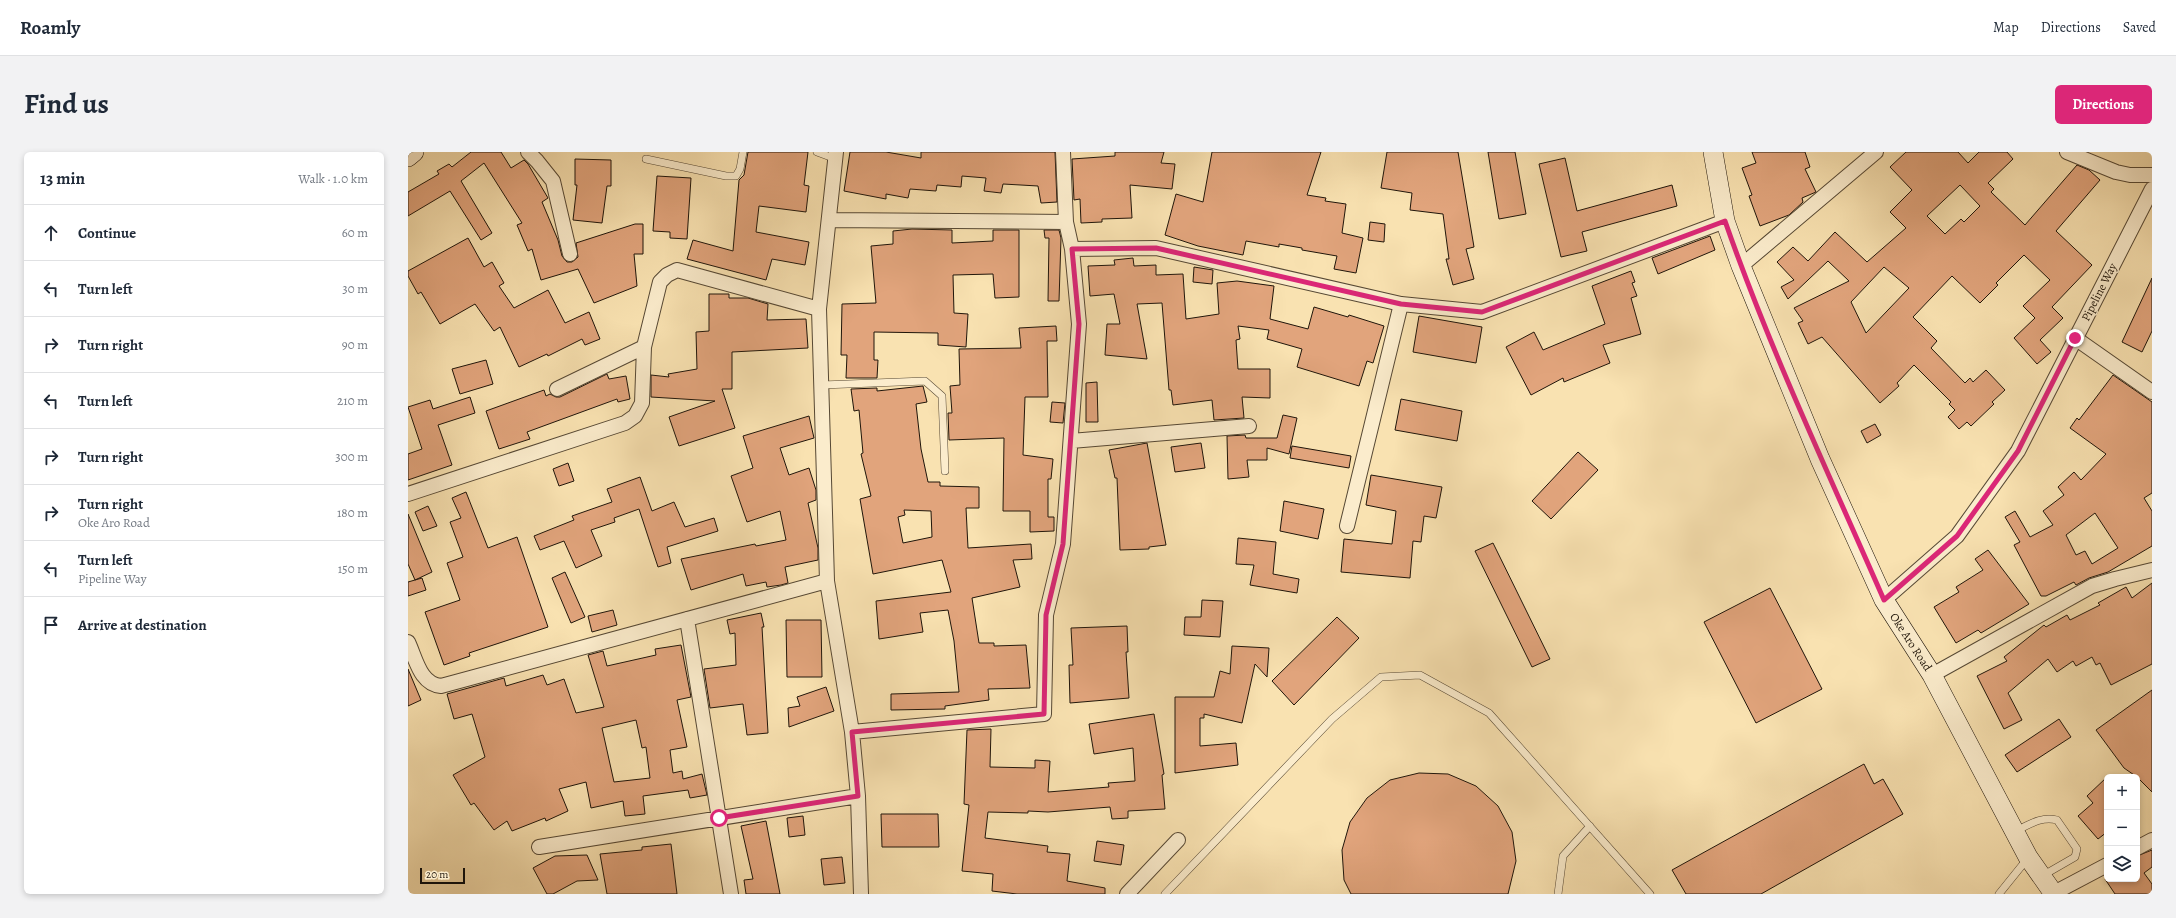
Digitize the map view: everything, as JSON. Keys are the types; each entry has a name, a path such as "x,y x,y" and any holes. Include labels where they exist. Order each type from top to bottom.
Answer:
{"main road":[{"path":"408,157 414,152"},
{"name":"Oke Aro Road","path":"1713,152 1725,221 1741,266 1820,459 1884,600 1932,675 2014,832 2028,857 2054,894"}],"street":[{"path":"528,152 537,160 553,182 570,254"},
{"path":"852,732 1044,714 1046,615 1063,544 1079,324 1072,249 1066,222 1063,152"},
{"path":"1741,266 1876,152"},
{"path":"2068,152 2116,172 2130,175 2152,175"},
{"path":"836,155 819,309 827,582 852,732 858,796 861,894"},
{"name":"Pipeline Way","path":"1884,600 1957,536 2018,451 2152,189"},
{"path":"830,220 1066,222"},
{"path":"1072,249 1156,248 1401,304 1482,312 1725,221"},
{"path":"408,494 624,423 635,416 642,403 644,347 660,282 667,275 677,270 819,309"},
{"path":"1347,526 1401,304"},
{"path":"2075,338 2152,392"},
{"path":"557,389 644,347"},
{"path":"1071,440 1249,426"},
{"path":"1932,675 2092,586 2115,578 2152,570"},
{"path":"408,642 424,679 433,685 442,686 827,582"},
{"path":"687,619 731,894"},
{"path":"539,848 858,796"},
{"path":"1127,894 1178,840"},
{"path":"2140,846 2152,840"},
{"path":"2054,894 2104,867"}],"lane":[{"path":"646,159 726,176 736,176 740,170 743,152"},
{"path":"817,152 836,155"},
{"path":"822,384 925,381 936,389 942,396 945,471"},
{"path":"1164,894 1332,719 1381,676 1420,675 1489,713 1650,894"},
{"path":"2014,832 2038,820 2050,818 2057,820 2077,849 2075,857 2042,876"},
{"path":"1558,894 1563,856 1590,826"},
{"path":"1999,894 2028,857"}],"building":[{"path":"471,152 501,152 511,168 524,160 528,164 548,198 542,202 558,240 562,256 567,262 572,262 578,257 576,243 635,224 643,224 643,254 634,254 637,286 594,303 578,269 541,280 532,249 528,251 517,225 522,223 484,163 461,181 492,233 481,240 450,191 408,216 408,192 439,174 437,171 449,164 452,167"},
{"path":"748,152 808,152 804,185 809,186 806,212 759,206 756,232 809,242 805,265 772,259 766,280 687,259 693,240 733,251 739,180 744,175"},
{"path":"850,152 886,152 921,158 921,152 1055,152 1057,202 1041,203 1038,186 1003,184 1001,193 984,191 986,178 962,176 961,187 937,185 936,191 910,189 908,198 886,194 886,199 844,191"},
{"path":"1115,152 1164,152 1161,163 1175,164 1172,189 1130,185 1132,218 1102,219 1102,222 1081,223 1080,199 1074,200 1072,159 1115,156"},
{"path":"1212,152 1321,152 1307,195 1326,198 1325,201 1346,204 1342,233 1363,238 1356,273 1334,269 1337,256 1302,250 1302,248 1279,244 1279,247 1246,241 1243,255 1198,246 1165,235 1176,194 1203,202"},
{"path":"1387,152 1458,152 1474,247 1466,249 1474,279 1453,285 1446,259 1449,259 1443,214 1410,210 1412,193 1381,188"},
{"path":"1488,152 1515,152 1526,214 1499,219"},
{"path":"1752,152 1805,152 1810,167 1805,169 1816,192 1802,198 1803,202 1789,215 1760,226 1749,196 1752,195 1742,168 1756,163"},
{"path":"1906,152 1958,152 1968,163 1979,152 2007,152 2013,159 1988,183 1994,189 1991,192 2025,225 2077,165 2089,170 2100,180 2056,231 2092,265 2052,307 2063,318 2040,340 2051,352 2037,364 2014,338 2035,318 2023,306 2050,280 2024,255 1996,283 1998,285 1980,303 1952,276 1913,317 1937,341 1931,348 1965,383 1970,378 1973,382 1986,370 2005,390 1992,402 1994,404 1971,426 1967,422 1959,429 1948,417 1955,410 1949,404 1951,402 1914,365 1897,383 1899,386 1880,403 1822,337 1808,344 1798,323 1803,321 1794,308 1849,281 1828,261 1788,299 1781,287 1794,280 1777,262 1793,247 1808,261 1835,232 1867,262 1906,228 1890,212 1912,190 1890,167","holes":["1960,185 1980,206 1964,222 1961,219 1945,234 1927,216","1884,267 1909,288 1866,333 1851,302"]},
{"path":"1565,158 1577,211 1672,185 1677,206 1582,232 1587,251 1561,257 1539,164"},
{"path":"575,159 611,160 611,186 607,186 602,223 573,220 577,185 575,185"},
{"path":"657,176 691,178 687,239 670,238 670,232 653,231"},
{"path":"1370,222 1385,224 1384,242 1368,240"},
{"path":"912,229 952,230 952,243 993,241 993,230 1019,230 1019,297 995,298 993,274 953,275 954,313 968,314 966,347 938,345 938,333 874,332 874,360 878,360 877,378 846,378 847,355 841,355 842,304 876,303 871,246 893,244 893,231"},
{"path":"1044,230 1059,230 1061,238 1059,301 1048,301 1049,238 1045,238"},
{"path":"1710,236 1715,250 1658,274 1652,258"},
{"path":"468,238 484,267 492,262 504,283 499,286 514,308 548,290 565,323 589,312 600,339 585,345 582,339 548,356 547,354 519,367 500,327 494,331 475,304 440,324 421,292 418,294 408,276 408,271"},
{"path":"1133,258 1134,266 1156,265 1156,275 1183,274 1186,319 1219,314 1217,283 1237,281 1274,286 1270,319 1308,329 1314,307 1348,317 1349,315 1384,326 1373,363 1367,361 1359,386 1297,367 1302,349 1267,339 1269,330 1238,326 1240,339 1236,340 1238,369 1270,369 1270,398 1242,397 1244,418 1214,420 1212,400 1173,405 1171,390 1169,390 1162,303 1137,304 1147,359 1105,355 1107,324 1120,324 1114,294 1090,296 1088,266 1115,265 1114,260"},
{"path":"1194,267 1213,270 1212,284 1193,282"},
{"path":"1631,271 1635,282 1632,283 1637,296 1631,298 1641,334 1603,345 1610,363 1564,382 1563,378 1531,395 1506,347 1534,332 1543,350 1605,324 1592,286"},
{"path":"2152,278 2152,331 2142,352 2122,342"},
{"path":"709,294 729,294 729,298 748,298 768,304 767,320 806,319 808,348 732,352 732,389 722,389 735,428 679,446 669,417 715,401 651,397 651,375 669,377 668,374 697,369 696,332 709,331"},
{"path":"1419,316 1482,327 1476,363 1413,352"},
{"path":"1056,326 1057,341 1047,341 1048,397 1025,397 1023,455 1053,459 1051,479 1048,479 1048,517 1054,517 1054,531 1030,532 1030,511 1003,511 1004,438 949,440 948,413 952,413 950,386 960,385 959,349 1021,348 1019,328"},
{"path":"486,360 493,384 460,394 452,369"},
{"path":"607,374 609,379 626,376 630,399 618,402 617,399 527,432 530,439 499,449 486,411 544,390 546,396 550,394 560,397"},
{"path":"2113,375 2152,402 2152,493 2144,498 2152,511 2152,546 2108,572 2089,578 2076,585 2074,582 2046,596 2041,596 2014,545 2020,542 2005,517 2015,511 2030,537 2053,525 2043,511 2064,495 2058,487 2074,472 2081,480 2106,454 2070,428 2077,418 2079,420","holes":["2095,513 2118,548 2092,564 2085,551 2076,555 2066,535"]},
{"path":"1097,382 1098,422 1086,422 1086,383"},
{"path":"923,386 927,402 916,404 921,449 928,482 940,482 940,486 979,487 979,508 966,508 968,548 1031,544 1032,559 1013,560 1020,587 972,598 979,643 994,643 994,646 1026,645 1030,688 988,689 989,700 945,706 945,709 891,710 891,694 959,692 954,641 948,610 920,613 923,632 879,639 876,601 951,592 942,560 873,574 860,499 871,496 861,454 863,453 859,410 854,411 851,389 877,388 877,391","holes":["904,510 931,511 932,537 903,543 898,517 905,515"]},
{"path":"470,397 475,413 438,425 452,465 408,480 408,454 422,449 408,407 430,400 433,409"},
{"path":"1401,399 1462,411 1457,441 1395,430"},
{"path":"1052,402 1065,403 1063,423 1050,422"},
{"path":"1283,415 1297,418 1289,454 1267,448 1267,460 1247,460 1249,477 1228,479 1227,436 1245,435 1246,438 1277,438"},
{"path":"809,416 814,438 780,448 789,475 809,468 816,490 816,500 808,503 818,548 818,560 785,567 788,583 781,585 767,587 766,582 746,586 743,574 691,590 681,559 755,544 756,546 786,540 780,511 747,522 731,476 753,468 743,436"},
{"path":"1875,424 1881,435 1867,443 1861,431"},
{"path":"1147,443 1166,545 1149,547 1149,549 1120,550 1117,478 1115,478 1109,450"},
{"path":"1201,443 1205,468 1175,472 1171,447"},
{"path":"1292,446 1351,456 1349,468 1290,458"},
{"path":"1578,452 1598,470 1551,519 1532,501"},
{"path":"568,463 574,481 559,486 553,469"},
{"path":"1371,475 1442,487 1436,518 1424,516 1421,542 1413,541 1410,578 1341,572 1344,539 1392,544 1396,511 1366,505"},
{"path":"640,477 652,511 674,502 685,527 714,518 718,531 667,547 671,563 658,567 639,509 614,518 615,522 591,530 602,556 576,568 564,541 540,550 534,536 574,520 572,516 612,502 607,489"},
{"path":"466,492 488,548 517,537 548,627 469,653 470,656 444,665 425,612 460,600 447,563 463,557 450,522 461,518 452,498"},
{"path":"1284,501 1324,509 1318,539 1280,531"},
{"path":"428,506 437,526 423,531 415,512"},
{"path":"408,514 432,572 415,580 408,564"},
{"path":"1238,538 1276,542 1273,574 1299,579 1297,593 1250,585 1254,565 1236,564"},
{"path":"1493,543 1550,659 1532,667 1475,551"},
{"path":"1988,550 2029,604 1981,633 1978,630 1956,643 1934,607 1959,592 1956,587 1983,570 1975,559"},
{"path":"565,572 585,617 571,623 552,578"},
{"path":"422,578 426,590 408,596 408,582"},
{"path":"2152,583 2152,664 2111,685 2100,663 2096,665 2092,657 2076,666 2073,661 2057,672 2048,659 2008,693 2022,720 2004,729 1977,676 2007,661 2004,657 2044,625 2046,627 2067,615 2070,620 2100,605 2098,603 2126,587 2132,598"},
{"path":"1770,588 1822,689 1756,723 1704,622"},
{"path":"1202,600 1223,601 1220,637 1184,635 1185,617 1201,617"},
{"path":"613,610 617,625 592,632 588,616"},
{"path":"761,613 764,627 762,627 768,733 747,735 743,704 710,708 704,669 736,665 735,633 730,634 727,620"},
{"path":"1337,617 1359,638 1294,705 1272,681"},
{"path":"786,620 821,620 822,677 787,677"},
{"path":"1127,626 1128,652 1126,652 1129,698 1070,703 1069,665 1073,665 1071,628"},
{"path":"681,645 691,697 677,700 687,747 670,750 673,773 682,771 683,779 702,774 707,795 690,798 688,790 643,796 645,814 625,816 623,801 591,808 586,782 559,789 568,811 546,821 545,818 512,831 507,821 494,830 474,803 471,805 453,775 485,757 472,714 454,719 447,694 504,678 506,686 543,675 547,685 564,679 576,713 604,707 588,655 603,651 607,666 656,655 655,649","holes":["636,720 642,748 646,747 650,778 614,782 602,728"]},
{"path":"1232,646 1269,648 1267,677 1255,664 1242,723 1204,714 1204,718 1200,718 1200,746 1236,743 1238,765 1175,773 1175,697 1214,697 1220,671 1230,674"},
{"path":"408,669 421,700 408,706"},
{"path":"826,687 834,711 789,727 788,708 800,706 797,697"},
{"path":"2152,690 2152,792 2140,780 2140,774 2133,774 2124,768 2096,730"},
{"path":"1154,714 1164,774 1162,775 1165,809 1128,811 1128,818 1112,819 1110,807 1048,812 1028,811 1028,813 988,812 985,838 1048,846 1047,852 1070,854 1067,881 1105,888 1105,894 1017,894 992,891 993,874 962,871 969,805 964,804 967,730 991,729 990,767 1035,768 1035,760 1050,761 1048,792 1109,787 1108,783 1135,781 1133,748 1094,754 1089,724"},
{"path":"2059,719 2071,737 2017,772 2005,755"},
{"path":"1864,764 1874,784 1883,779 1903,814 1761,894 1686,894 1672,870"},
{"path":"1419,773 1448,774 1476,786 1498,806 1512,832 1516,861 1508,894 1351,894 1344,880 1342,850 1350,822 1367,798 1390,780"},
{"path":"2104,780 2104,834 2098,839 2078,816 2093,803 2087,796"},
{"path":"881,814 938,814 939,847 882,847"},
{"path":"803,816 805,835 789,837 787,818"},
{"path":"766,821 780,894 746,894 744,880 753,879 741,826"},
{"path":"1097,841 1124,845 1121,865 1094,861"},
{"path":"671,844 677,894 607,894 600,854 642,850 642,847"},
{"path":"2152,850 2152,867 2144,873 2152,884 2152,894 2115,894 2107,882 2140,882 2140,855"},
{"path":"587,855 598,880 577,881 553,894 547,894 533,868 555,856"},
{"path":"842,857 845,883 824,885 821,859"}],"route":[{"path":"719,818 858,796 852,732 1044,714 1046,615 1063,544 1079,324 1072,249 1121,247 1156,248 1401,304 1482,312 1725,221 1741,266 1820,459 1843,506 1884,600 1957,536 2018,451 2075,338"}]}
